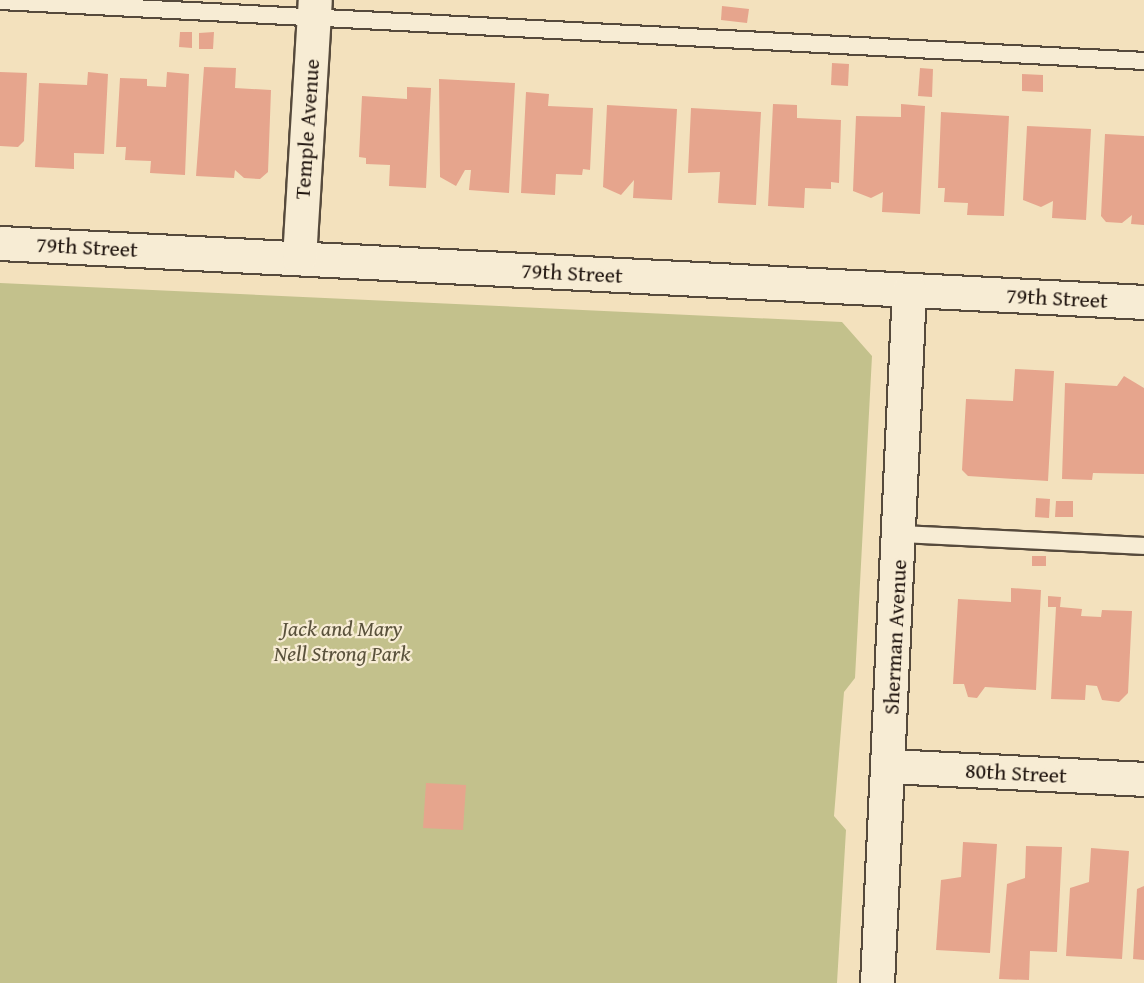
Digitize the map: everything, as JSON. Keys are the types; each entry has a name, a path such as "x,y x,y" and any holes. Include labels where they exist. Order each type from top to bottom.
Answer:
{"street":[{"name":"Temple Avenue","path":"299,258 315,8"},
{"name":"79th Street","path":"0,243 1144,302"},
{"name":"Sherman Avenue","path":"877,983 889,766 909,290"},
{"name":"80th Street","path":"889,766 1144,779"}],"lane":[{"path":"0,1 315,8 1144,61"},
{"path":"899,534 1144,546"}],"green space":[{"name":"Jack and Mary Nell Strong Park","path":"0,283 842,322 872,356 855,678 844,692 834,816 846,830 837,983 0,983"}],"building":[{"path":"722,6 749,9 747,23 721,20"},
{"path":"180,32 192,32 192,48 179,47"},
{"path":"214,32 213,49 199,49 199,33"},
{"path":"832,63 849,64 848,86 831,85"},
{"path":"204,67 236,68 235,88 271,90 268,172 260,179 244,178 235,170 234,178 196,176"},
{"path":"920,68 933,69 932,97 918,96"},
{"path":"0,72 27,73 24,141 18,147 0,146"},
{"path":"88,72 108,74 104,154 74,153 74,169 35,167 39,83 87,85"},
{"path":"167,72 189,74 185,175 150,173 151,161 125,160 126,147 116,147 120,78 147,79 147,86 166,87"},
{"path":"1022,74 1043,75 1043,92 1022,91"},
{"path":"439,79 515,83 509,193 469,190 471,170 465,170 456,186 440,177"},
{"path":"407,87 431,88 426,188 389,186 390,165 366,164 366,158 359,157 362,96 407,99"},
{"path":"526,92 549,94 548,106 593,108 590,170 583,169 582,175 556,174 555,195 521,193"},
{"path":"773,104 797,105 797,118 841,120 839,183 831,182 831,189 805,188 804,208 768,206"},
{"path":"901,104 925,106 920,214 882,212 883,192 871,198 853,191 856,116 901,117"},
{"path":"607,105 677,109 672,200 633,198 634,180 621,195 603,187"},
{"path":"691,108 761,112 756,205 718,203 720,172 688,173"},
{"path":"941,112 1009,116 1004,216 967,215 968,203 944,202 945,188 938,188"},
{"path":"1027,126 1091,129 1086,220 1052,218 1053,201 1041,207 1023,200"},
{"path":"1105,134 1144,136 1144,225 1131,224 1132,215 1122,223 1106,222 1101,216"},
{"path":"1015,369 1054,371 1048,481 968,476 962,470 966,399 1013,401"},
{"path":"1124,376 1144,388 1144,474 1093,473 1092,480 1062,479 1065,383 1117,386"},
{"path":"1036,498 1050,499 1049,518 1035,517"},
{"path":"1056,501 1073,501 1073,517 1055,517"},
{"path":"1032,556 1046,556 1046,566 1032,566"},
{"path":"1011,588 1041,590 1036,690 985,687 977,698 968,697 964,684 953,684 958,599 1011,602"},
{"path":"1048,596 1061,597 1060,607 1082,609 1081,616 1101,617 1102,610 1132,611 1128,693 1119,702 1102,700 1097,686 1086,685 1085,700 1051,699 1056,607 1048,607"},
{"path":"426,783 466,785 463,830 423,828"},
{"path":"963,842 997,844 990,953 936,950 941,880 961,877"},
{"path":"1026,846 1062,847 1057,952 1030,951 1029,980 999,979 1007,884 1025,878"},
{"path":"1091,848 1129,851 1122,959 1066,956 1070,888 1089,882"},
{"path":"1144,886 1144,960 1133,959 1137,889"}]}
